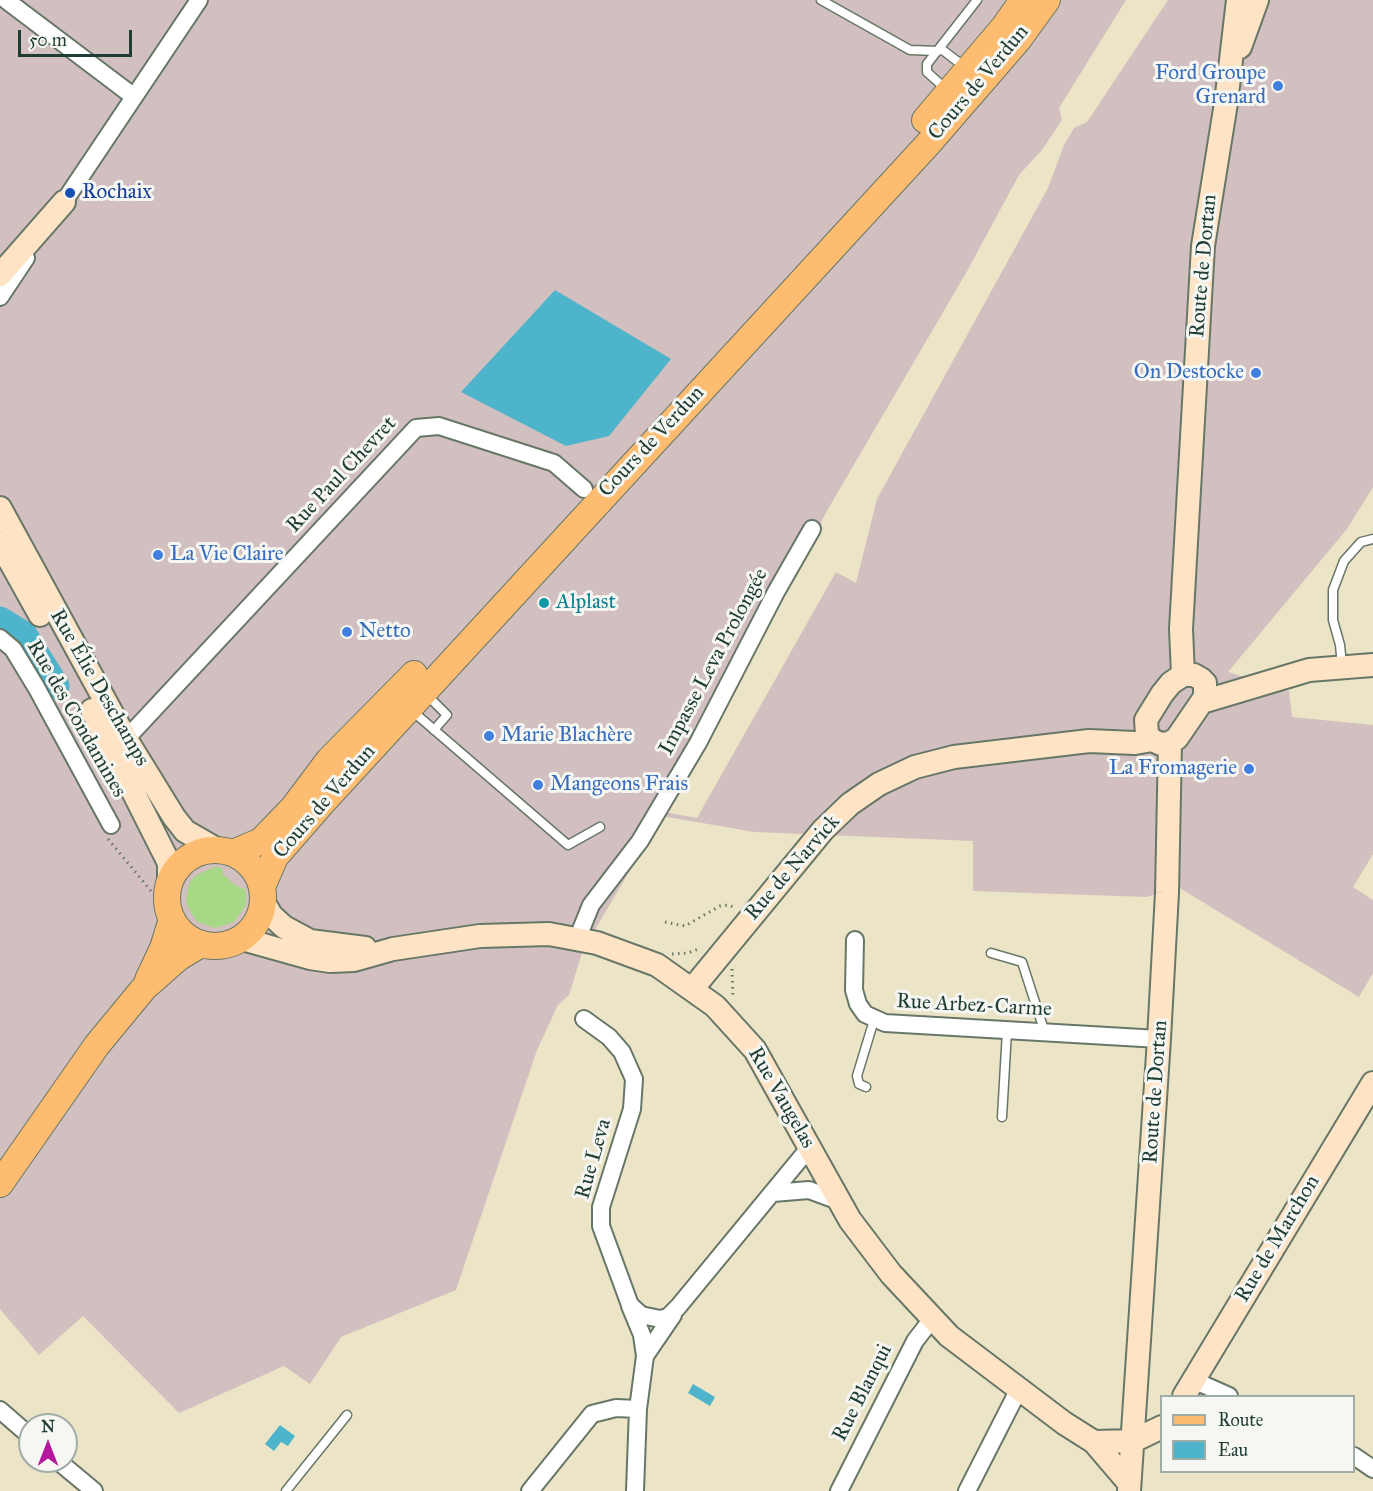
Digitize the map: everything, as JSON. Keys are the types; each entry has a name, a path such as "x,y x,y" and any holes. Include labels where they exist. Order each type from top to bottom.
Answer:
{"main road":[{"name":"Cours de Verdun","path":"263,894 275,857 415,699 830,249 941,116 969,70 1025,0"},
{"path":"941,116 1025,17 1025,0"},
{"name":"Cours de Verdun","path":"226,852 261,841 293,808 329,760 389,701 874,177 941,116 1018,40 1047,0"},
{"name":"Route de Dortan","path":"1202,702 1206,688 1192,677 1181,629 1203,246 1238,0"},
{"name":"Route de Dortan","path":"1229,74 1257,0"},
{"path":"830,249 847,221 871,192 874,177"},
{"path":"0,275 64,202"},
{"name":"Rue Élie Deschamps","path":"0,508 126,739 185,831 226,852"},
{"name":"Rue Élie Deschamps","path":"0,543 112,746 169,863 169,902"},
{"path":"1258,684 1215,676 1192,677 1171,683 1162,694 1156,734 1182,731 1202,702 1258,684 1309,670 1373,665"},
{"name":"Route de Dortan","path":"1129,1487 1160,1039 1167,892 1156,734"},
{"name":"Rue de Narvick","path":"693,988 823,830 857,798 897,774 954,757 1156,734"},
{"path":"144,988 163,948 169,902 176,870 188,858 202,852 226,852 247,861 257,873 263,894 260,915 253,928 242,939 227,945 201,944 183,933 169,902"},
{"name":"Rue Vaugelas","path":"263,894 272,915 284,927 310,940 337,946 393,950"},
{"name":"Rue Vaugelas","path":"242,939 310,958 330,961 354,960 393,950 506,934 597,943 638,956 693,988 738,1029 771,1074 839,1202 872,1251 949,1336 1087,1438 1129,1487"},
{"path":"0,1184 97,1045 144,988 178,958 201,944"},
{"name":"Rue de Marchon","path":"1188,1388 1373,1083"},
{"path":"1087,1438 1160,1427"}],"street":[{"path":"6,0 133,96"},
{"path":"0,297 199,0"},
{"name":"Rue Paul Chevret","path":"126,739 416,428 439,426 554,463 584,489"},
{"name":"Impasse Leva Prolongée","path":"597,943 591,905 640,841 698,743 776,592 812,529"},
{"name":"Rue des Condamines","path":"0,638 13,649 36,687 111,825"},
{"name":"Rue Arbez-Carme","path":"855,940 854,990 865,1014 874,1020 914,1026 1160,1039"},
{"name":"Rue Leva","path":"584,1019 609,1037 622,1052 634,1078 632,1109 601,1207 601,1226 608,1251 642,1335 645,1356"},
{"path":"630,1305 641,1315 660,1319 668,1317 809,1148"},
{"path":"773,1193 809,1190 839,1202"},
{"path":"635,1491 638,1409 645,1356 678,1307"},
{"name":"Rue Blanqui","path":"839,1491 915,1341 932,1319"},
{"path":"1188,1388 1224,1395"},
{"path":"967,1491 1019,1389"},
{"path":"530,1491 592,1414 616,1408 638,1409"},
{"path":"0,1410 18,1426"},
{"path":"1355,1457 1373,1469"},
{"path":"72,1473 94,1491"}],"lane":[{"path":"820,0 910,50 939,50 969,70"},
{"path":"941,116 927,72 927,64 976,0"},
{"path":"1342,666 1340,645 1333,620 1333,590 1344,561 1361,542 1373,539"},
{"path":"415,699 447,715 434,730"},
{"path":"415,699 434,730 568,845 600,827"},
{"path":"991,953 1022,962 1045,1033"},
{"path":"866,1087 859,1084 857,1076 874,1020"},
{"path":"1002,1117 1007,1031"},
{"path":"286,1491 347,1415"}],"path":[{"path":"111,825 108,839 155,896 169,902"},
{"path":"665,922 685,926 708,912 728,905 749,919"},
{"path":"638,956 688,953 709,944"},
{"path":"732,967 738,1029"}],"shaded area":[{"path":"0,0 1126,0 1059,108 1062,120 1042,150 1019,175 966,273 828,509 664,812 697,818 836,572 856,583 877,499 1048,188 1064,145 1074,128 1087,122 1168,0 1373,0 1373,487 1347,529 1228,672 1289,691 1292,717 1373,725 1373,854 1353,887 1373,900 1373,973 1359,997 1178,887 1147,897 973,891 973,841 754,832 662,816 583,950 569,995 558,1005 537,1050 456,1290 341,1337 310,1384 284,1366 179,1413 83,1316 39,1355 0,1309"}],"green space":[{"path":"215,867 222,868 223,874 236,886 245,889 246,898 245,907 234,922 215,928 196,921 186,903 189,883 196,875"}],"water":[{"path":"555,290 671,359 609,436 566,446 461,392"},
{"path":"693,1384 715,1397 710,1406 688,1393"},
{"path":"280,1425 295,1436 288,1446 281,1442 274,1451 265,1444"}],"waterway":[{"path":"0,620 24,635 56,686"}],"place":[{"name":"Ford Groupe Grenard","path":"1278,86"},
{"name":"Rochaix","path":"70,193"},
{"name":"On Destocke","path":"1256,373"},
{"name":"La Vie Claire","path":"158,555"},
{"name":"Alplast","path":"544,603"},
{"name":"Netto","path":"347,632"},
{"name":"Marie Blachère","path":"489,736"},
{"name":"La Fromagerie","path":"1249,769"},
{"name":"Mangeons Frais","path":"538,785"}]}
